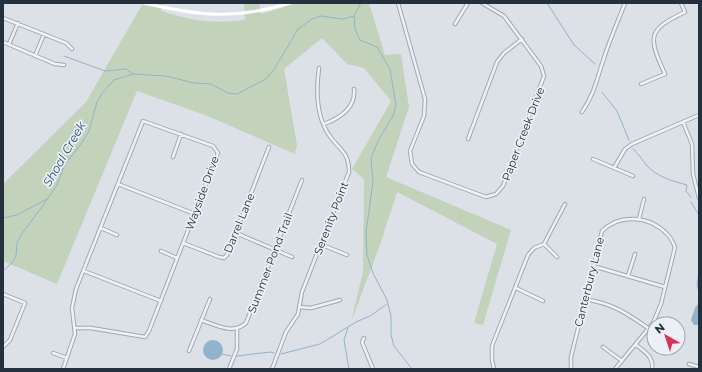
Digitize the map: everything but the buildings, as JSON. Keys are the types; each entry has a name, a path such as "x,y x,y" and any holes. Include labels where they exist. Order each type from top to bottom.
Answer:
{"street":[{"path":"144,3 179,12 209,16 231,16 252,13 290,3"},
{"name":"Paper Creek Drive","path":"398,3 426,99 424,116 410,151 412,164 419,172 480,196 491,196 501,190 503,186 544,76 542,66 504,16 482,3"},
{"path":"455,24 468,3"},
{"path":"582,112 591,100 597,86 604,59 625,3"},
{"path":"642,84 665,74 654,50 653,41 660,25 685,12 681,3"},
{"path":"3,18 66,43 72,49"},
{"path":"9,44 18,23"},
{"path":"35,56 44,34"},
{"path":"468,140 497,62 504,53 522,39"},
{"path":"3,42 55,64 64,65"},
{"name":"Serenity Point","path":"272,369 286,332 298,314 302,292 348,172 349,163 345,154 329,135 324,124 317,97 319,68"},
{"path":"324,124 337,119 349,108 355,96 354,89"},
{"path":"614,168 625,149 699,115"},
{"name":"Wayside Drive","path":"63,369 74,340 75,328 73,301 143,121 213,146 218,153 161,301 145,338 91,328 75,328"},
{"path":"684,122 692,144 693,174 699,198"},
{"path":"173,157 181,134"},
{"name":"Darrel Lane","path":"183,243 224,258 236,233 269,147"},
{"path":"593,159 633,176"},
{"name":"Summer Pond Trail","path":"237,329 246,323 249,318 302,180"},
{"path":"118,184 195,214"},
{"path":"639,220 644,199"},
{"path":"494,369 492,360 492,346 528,255 534,248 544,244 565,204"},
{"name":"Canterbury Lane","path":"571,369 571,357 593,266 602,231 608,224 627,218 659,226 668,235 676,247 655,316"},
{"path":"101,228 117,235"},
{"path":"236,233 292,257"},
{"path":"320,244 346,255"},
{"path":"544,244 556,258"},
{"path":"161,251 177,258"},
{"path":"628,276 635,254"},
{"path":"593,266 665,287"},
{"path":"84,271 161,301"},
{"path":"516,288 543,301"},
{"path":"3,294 26,303 10,340 3,347"},
{"path":"189,350 210,299"},
{"path":"585,299 607,303 625,312 646,327"},
{"path":"300,307 311,308 340,300"},
{"path":"201,320 229,329 237,329 237,349 229,369"},
{"name":"Canterbury Lane","path":"615,369 636,345 646,330"},
{"path":"364,338 362,342 373,369"},
{"path":"636,345 651,357 653,362 652,369"},
{"path":"603,347 622,361"},
{"path":"53,353 67,358"},
{"path":"689,364 699,367"}],"green space":[{"path":"143,3 163,3 161,11 202,21 222,22 245,20 244,3 259,3 261,14 297,3 369,3 385,55 401,54 409,107 386,177 511,230 483,325 474,323 497,244 397,192 380,245 351,322 363,272 364,179 352,169 391,101 364,68 347,64 322,38 284,69 297,145 295,154 205,115 137,91 57,284 3,261 3,184 86,102"}],"water":[{"path":"699,303 699,325 694,325 691,320 695,308"},
{"path":"213,340 220,343 223,350 220,357 213,360 206,357 203,350 206,343"}],"waterway":[{"name":"Shoal Creek","path":"3,271 12,263 16,256 17,243 21,235 57,185 65,164 89,131 97,102 103,92 114,80 133,74 166,76 194,83 211,84 228,93 237,94 266,79 275,68 298,29 312,19 321,16 343,19 354,16 361,3"},
{"path":"547,3 574,45 595,64"},
{"path":"354,16 355,29 360,40 377,47 390,69 396,105 393,116 379,139 371,158 373,182 366,232 367,255 373,273 387,300 391,316 391,335 394,346 412,369"},
{"path":"64,56 105,71 126,69 133,74"},
{"path":"602,92 617,111 629,140"},
{"path":"633,149 651,170 661,176 687,185 686,191 691,197"},
{"name":"Shoal Creek","path":"3,218 17,215 47,199"},
{"path":"691,202 699,215"},
{"path":"699,272 697,285 699,292"},
{"path":"281,354 320,344 356,322 370,316 387,304"},
{"path":"348,328 344,340 349,369"},
{"path":"237,356 270,352 274,353"},
{"path":"222,354 231,356"}]}
